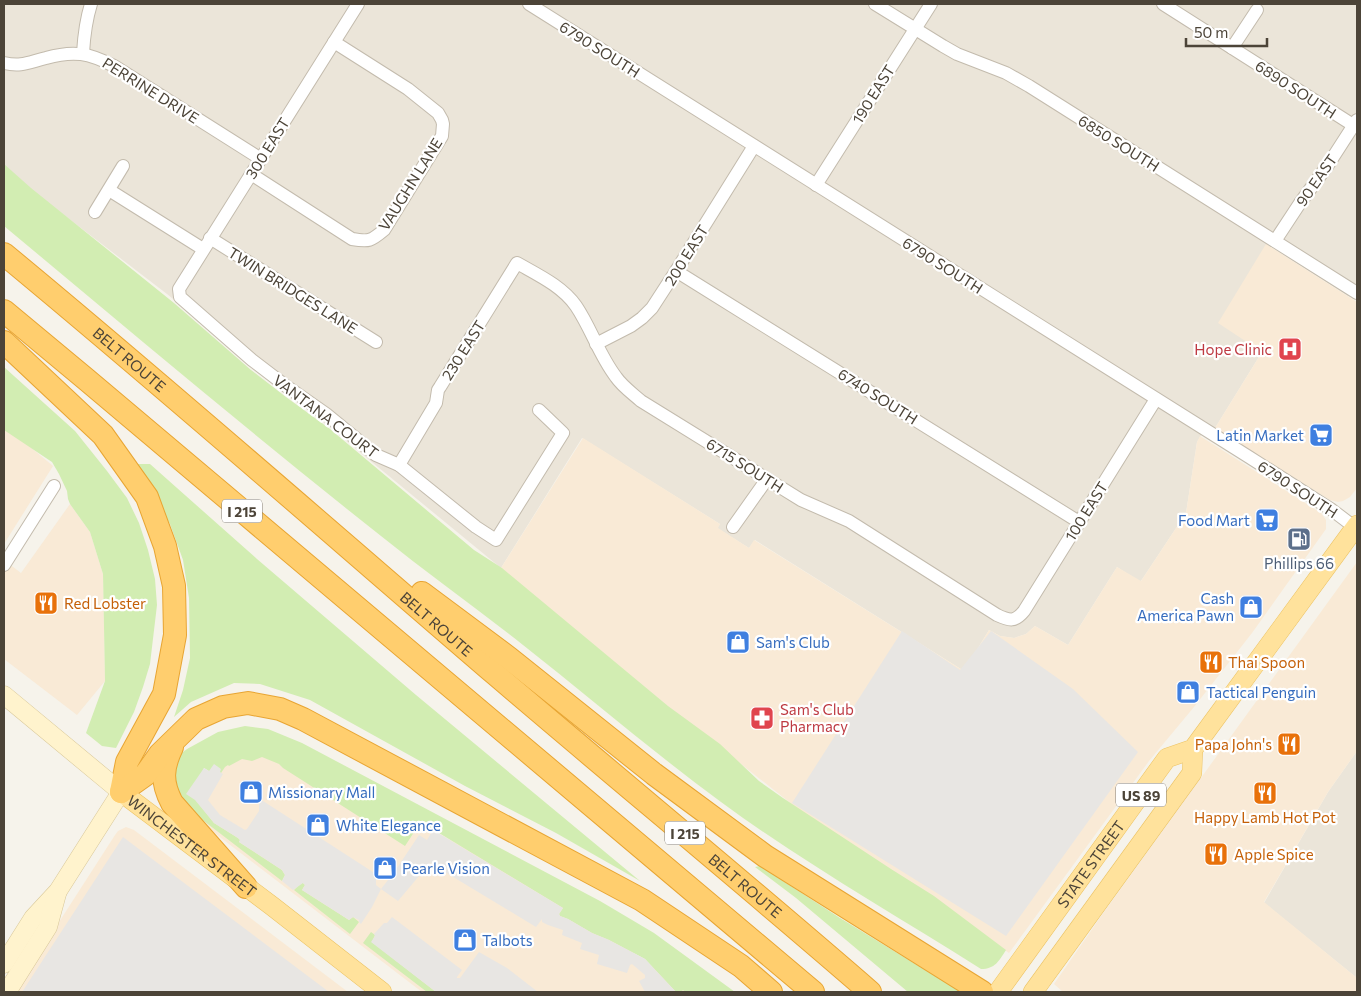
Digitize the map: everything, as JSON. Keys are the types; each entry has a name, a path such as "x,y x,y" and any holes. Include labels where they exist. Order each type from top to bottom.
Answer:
{"highway":[{"name":"BELT ROUTE","path":"4,254 870,992"},
{"name":"I 215","path":"4,312 813,992"},
{"path":"4,342 103,435 147,497 165,546 174,586 174,643 164,694 127,762 121,792"},
{"path":"264,475 509,658 654,774 765,856 982,992"},
{"path":"121,792 145,775 160,754 196,719 223,707 248,703 280,709 303,718 642,900 741,966 771,992"},
{"path":"176,737 164,766 164,782 168,795 172,803 246,887"}],"main road":[{"path":"1193,749 1357,527"},
{"name":"STATE STREET","path":"998,992 1167,758 1193,749 1192,773 1033,992"},
{"name":"WINCHESTER STREET","path":"121,792 382,992"}],"street":[{"name":"PERRINE DRIVE","path":"91,4 84,35 83,53 98,57 114,66 261,159"},
{"name":"300 EAST","path":"179,293 179,288 203,249 358,4"},
{"name":"6790 SOUTH","path":"529,4 1357,527"},
{"name":"6850 SOUTH","path":"875,4 958,54 1006,73 1029,86 1357,294"},
{"name":"190 EAST","path":"816,185 931,4"},
{"name":"6890 SOUTH","path":"1163,4 1355,122"},
{"path":"1232,48 1257,10"},
{"name":"VAUGHN LANE","path":"250,174 352,239 365,242 375,238 384,230 442,136 442,120 438,114 408,89 334,42"},
{"path":"4,63 19,66 62,54 83,53"},
{"name":"90 EAST","path":"1275,241 1294,211 1328,165 1355,122"},
{"name":"200 EAST","path":"596,344 631,326 652,308 754,146"},
{"path":"95,212 124,166"},
{"path":"108,190 203,249"},
{"name":"TWIN BRIDGES LANE","path":"210,238 376,342"},
{"name":"6715 SOUTH","path":"517,263 560,290 575,305 616,378 641,401 801,500 849,521 997,615 1006,619 1014,619"},
{"name":"230 EAST","path":"400,465 436,403 438,390 517,263"},
{"name":"6740 SOUTH","path":"676,272 1080,522"},
{"name":"VANTANA COURT","path":"179,293 184,302 252,360 376,455 400,465 476,527 496,540 563,434 539,410"},
{"name":"100 EAST","path":"1014,619 1019,617 1024,610 1156,399"},
{"path":"733,527 767,479"},
{"path":"4,565 54,486"},
{"name":"WINCHESTER STREET","path":"4,695 121,792"},
{"path":"4,964 33,918 58,891 121,792"},
{"path":"6,992 48,927 58,891"}],"shaded area":[{"path":"4,4 1357,4 1357,283 1348,296 1267,244 1262,352 1215,428 1208,424 1197,442 1186,513 1143,578 1140,582 1117,567 1068,645 1035,626 1026,634 1014,638 1000,636 989,630 964,671 755,540 749,548 717,528 720,524 582,438 501,568 167,294 4,169"},
{"path":"1266,244 1357,302 1357,488 1350,497 1343,501 1330,500 1215,428 1262,352 1218,323"},
{"path":"4,425 53,466 4,544"},
{"path":"1200,436 1321,513 1326,520 1326,529 1252,633 1149,761 1009,953 798,809 665,704 501,568 583,438 720,524 718,528 749,548 754,540 964,671 989,630 1000,636 1014,638 1026,634 1035,626 1068,645 1117,567 1141,581 1186,513 1197,442"},
{"path":"70,504 90,532 103,574 105,681 77,715 4,659 4,560 21,573"},
{"path":"1357,562 1357,751 1328,792 1264,902 1357,978 1357,992 1063,992 1054,984"},
{"path":"902,631 960,670 991,631 1073,689 1138,752 1006,936 792,803"},
{"path":"250,749 413,832 420,823 560,901 689,992 422,992 195,818 185,783"},
{"path":"1357,751 1357,978 1264,903 1328,792"},
{"path":"214,764 221,769 220,772 223,774 208,800 220,815 245,830 259,811 259,801 263,801 376,874 376,885 381,889 361,924 359,920 353,917 349,920 302,890 305,885 303,883 293,890 282,881 285,875 282,870 214,823 195,800 186,794 204,768 209,771"},
{"path":"126,827 134,830 348,992 14,992 115,835"},
{"path":"433,830 563,908 559,914 560,916 645,959 676,992 645,992 639,981 645,978 645,975 632,964 627,973 597,964 599,955 580,949 582,943 562,935 563,930 542,922 542,919 536,927 430,863 398,901 381,889 419,835 427,840"},
{"path":"123,837 329,992 22,992"},
{"path":"392,917 462,970 457,978 460,978 479,952 507,968 538,992 436,992 371,942 375,936 374,934"}],"green space":[{"path":"4,164 174,303 251,370 330,429 474,550 502,568 668,706 720,744 759,781 934,896 1006,950 999,961 990,968 981,969 817,867 752,824 671,764 523,645 333,498 4,226"},
{"path":"4,367 75,431 107,471 127,498 139,523 148,550 155,579 157,605 150,664 134,712 116,748 102,746 86,733 105,681 103,574 90,532 70,504 67,491 52,462 4,430"},
{"path":"135,464 150,464 257,559 416,695 640,881 556,833 465,786 310,700 260,684 234,683 191,702 174,717 183,690 190,658 189,598 183,560 170,524"},
{"path":"245,726 268,729 302,743 600,901 654,933 735,992 685,992 683,990 676,992 645,959 560,916 559,914 563,908 420,823 405,846 279,764 262,757 252,761 242,759 225,767 221,773 204,768 195,799 214,823 282,870 285,875 282,881 187,808 170,781 175,754 183,752 218,732"},
{"path":"760,866 840,918 961,992 908,992 796,898 755,867"},
{"path":"301,883 305,885 302,890 349,920 353,917 359,922 350,934 294,890"},
{"path":"371,932 375,935 372,942 436,992 427,992 363,943"}],"place":[{"name":"Hope Clinic","path":"1290,349"},
{"name":"Latin Market","path":"1321,435"},
{"name":"Food Mart","path":"1267,520"},
{"name":"Phillips 66","path":"1299,539"},
{"name":"Red Lobster","path":"46,603"},
{"name":"Cash America Pawn","path":"1251,607"},
{"name":"Sam's Club","path":"738,642"},
{"name":"Thai Spoon","path":"1211,662"},
{"name":"Tactical Penguin","path":"1188,692"},
{"name":"Sam's Club Pharmacy","path":"762,718"},
{"name":"Papa John's","path":"1289,744"},
{"name":"Missionary Mall","path":"251,792"},
{"name":"Happy Lamb Hot Pot","path":"1265,793"},
{"name":"White Elegance","path":"318,825"},
{"name":"Apple Spice","path":"1216,854"},
{"name":"Pearle Vision","path":"385,868"},
{"name":"Talbots","path":"465,940"}]}
